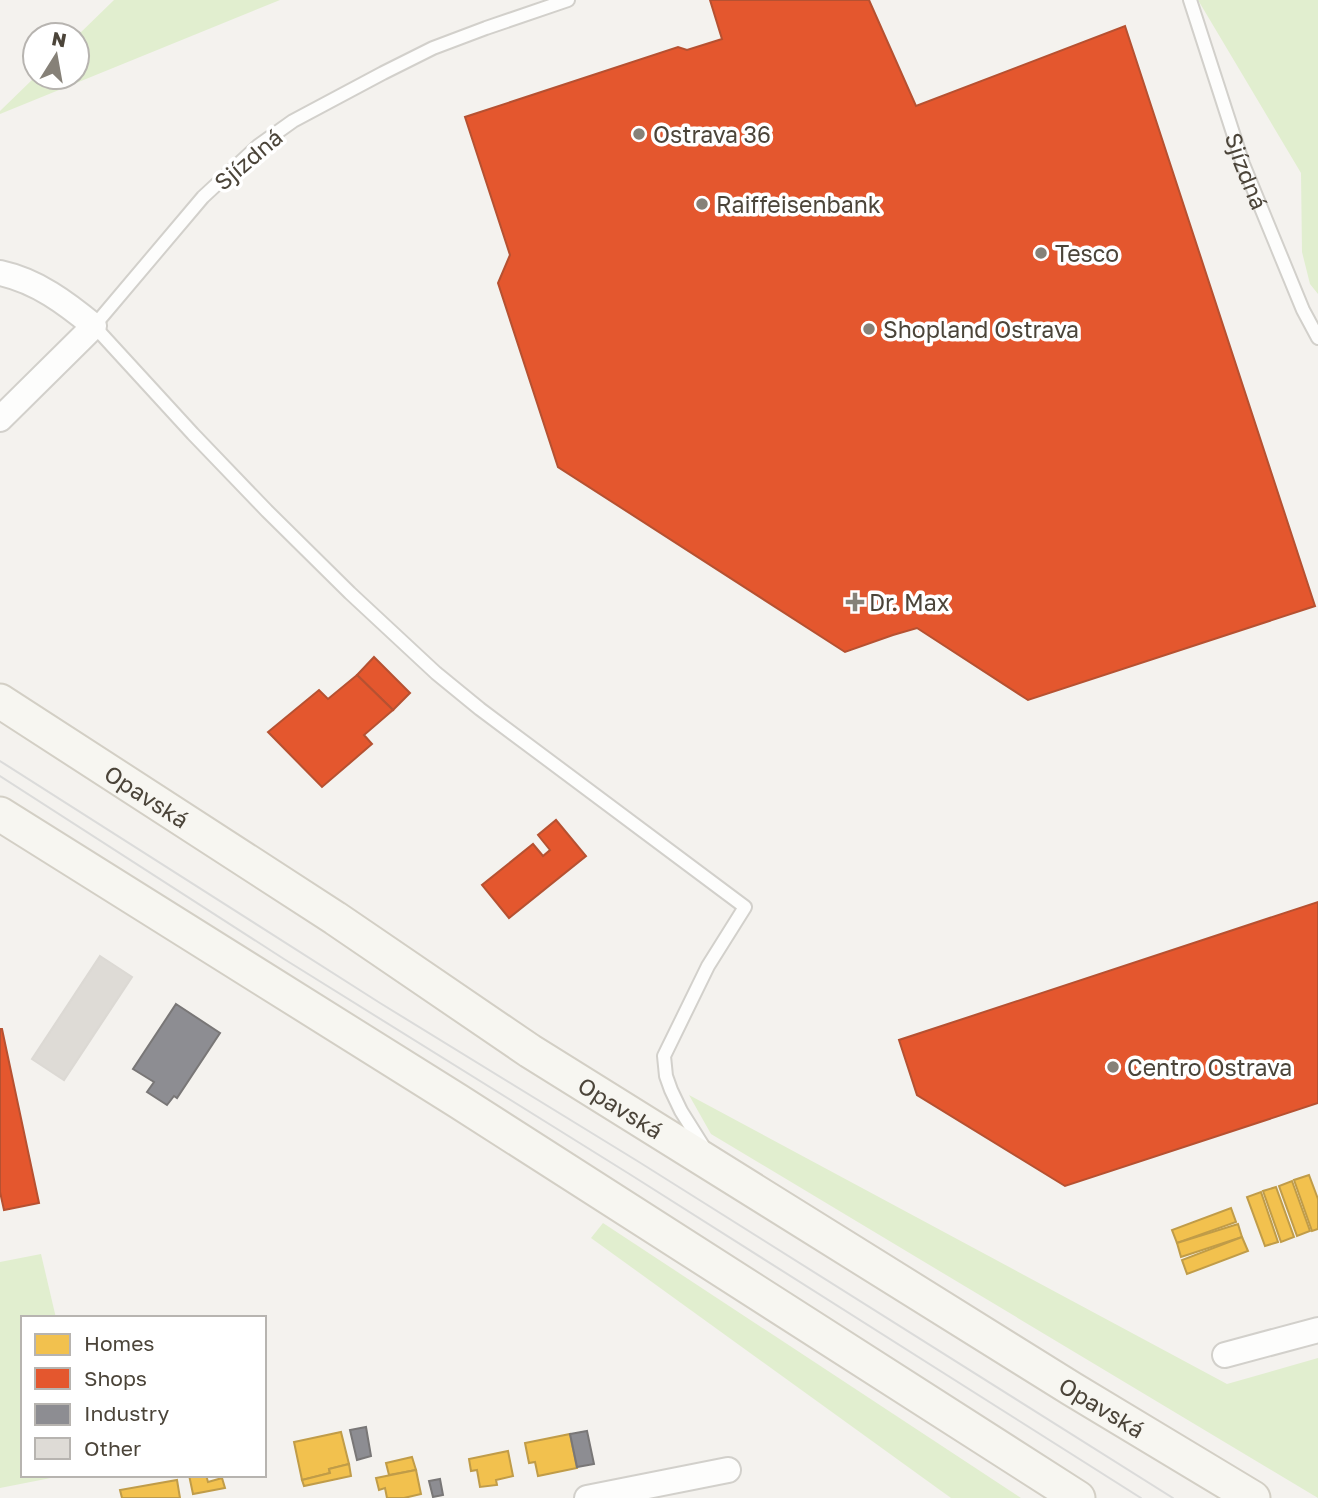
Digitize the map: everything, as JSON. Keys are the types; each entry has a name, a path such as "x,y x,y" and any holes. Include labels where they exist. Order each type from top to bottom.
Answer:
{"main road":[{"name":"Opavská","path":"4,701 335,918 530,1051 1072,1389 1253,1498"},
{"path":"0,814 470,1108 1079,1498"}],"street":[{"path":"0,273 49,292 94,326"},
{"name":"Sjízdná","path":"0,419 94,326"},
{"path":"1225,1355 1318,1330"},
{"path":"587,1498 728,1470"}],"lane":[{"name":"Sjízdná","path":"94,326 203,197 258,146 293,121 433,48 568,0"},
{"name":"Sjízdná","path":"1190,0 1243,164 1303,310 1318,338"},
{"path":"94,326 267,511 436,673 745,907 708,966 664,1056 666,1076 681,1111 716,1167"}],"green space":[{"path":"114,0 280,0 91,77 91,22"},
{"path":"1198,0 1318,0 1318,294 1310,284 1302,252 1301,173"},
{"path":"21,91 56,91 0,114"},
{"path":"689,1095 1227,1384 1318,1358 1318,1498 711,1134"},
{"path":"603,1223 1021,1498 951,1498 591,1238"},
{"path":"41,1254 56,1316 21,1316 21,1477 56,1477 0,1488 0,1262"}],"building: Homes":[{"path":"1309,1175 1318,1199 1318,1229 1312,1231 1294,1180"},
{"path":"1292,1181 1310,1231 1297,1236 1279,1186"},
{"path":"1276,1187 1294,1237 1281,1242 1263,1191"},
{"path":"1261,1192 1278,1242 1265,1246 1247,1197"},
{"path":"1231,1208 1236,1222 1177,1243 1172,1230"},
{"path":"1238,1224 1242,1237 1181,1257 1177,1243"},
{"path":"1242,1237 1248,1251 1187,1274 1182,1260"},
{"path":"341,1432 349,1464 329,1469 330,1473 302,1480 294,1442"},
{"path":"570,1434 577,1468 538,1476 535,1462 529,1463 525,1443"},
{"path":"508,1451 513,1476 496,1480 497,1485 480,1487 477,1470 471,1471 469,1459"},
{"path":"412,1457 416,1470 389,1475 386,1463"},
{"path":"349,1464 351,1476 304,1486 302,1480 330,1473 329,1469"},
{"path":"416,1470 421,1494 387,1498 385,1488 379,1490 376,1478"},
{"path":"189,1477 207,1477 208,1482 222,1478 225,1488 193,1494"},
{"path":"177,1480 180,1498 122,1498 120,1490"}],"building: Shops":[{"name":"Shopland Ostrava","path":"710,0 869,0 916,106 1125,26 1315,606 1028,700 917,628 845,652 558,467 498,283 510,255 465,117 678,47 687,50 722,39"},
{"path":"374,657 410,693 393,710 357,675"},
{"path":"357,675 393,710 364,735 372,744 322,787 268,732 319,690 328,699"},
{"path":"556,820 586,856 509,918 482,885 533,844 543,856 550,850 538,835"},
{"name":"Centro Ostrava","path":"1318,902 1318,1103 1065,1186 917,1095 899,1040"},
{"path":"0,1029 39,1203 4,1210 0,1192"}],"building: Industry":[{"path":"176,1004 220,1033 177,1098 174,1096 167,1105 147,1092 154,1082 133,1069"},
{"path":"366,1427 371,1456 357,1460 350,1430"},
{"path":"587,1431 594,1464 577,1467 570,1434"},
{"path":"440,1479 443,1495 433,1497 429,1481"}],"building: Other":[{"path":"100,956 132,977 64,1080 32,1059"}],"tram line":[{"path":"0,761 380,1003 639,1162 1173,1498"},
{"path":"0,776 284,959 1141,1498"}],"place":[{"name":"Ostrava 36","path":"639,134"},
{"name":"Raiffeisenbank","path":"702,204"},
{"name":"Tesco","path":"1041,253"},
{"name":"Shopland Ostrava","path":"869,329"},
{"name":"Dr. Max","path":"855,602"},
{"name":"Centro Ostrava","path":"1113,1067"}]}
